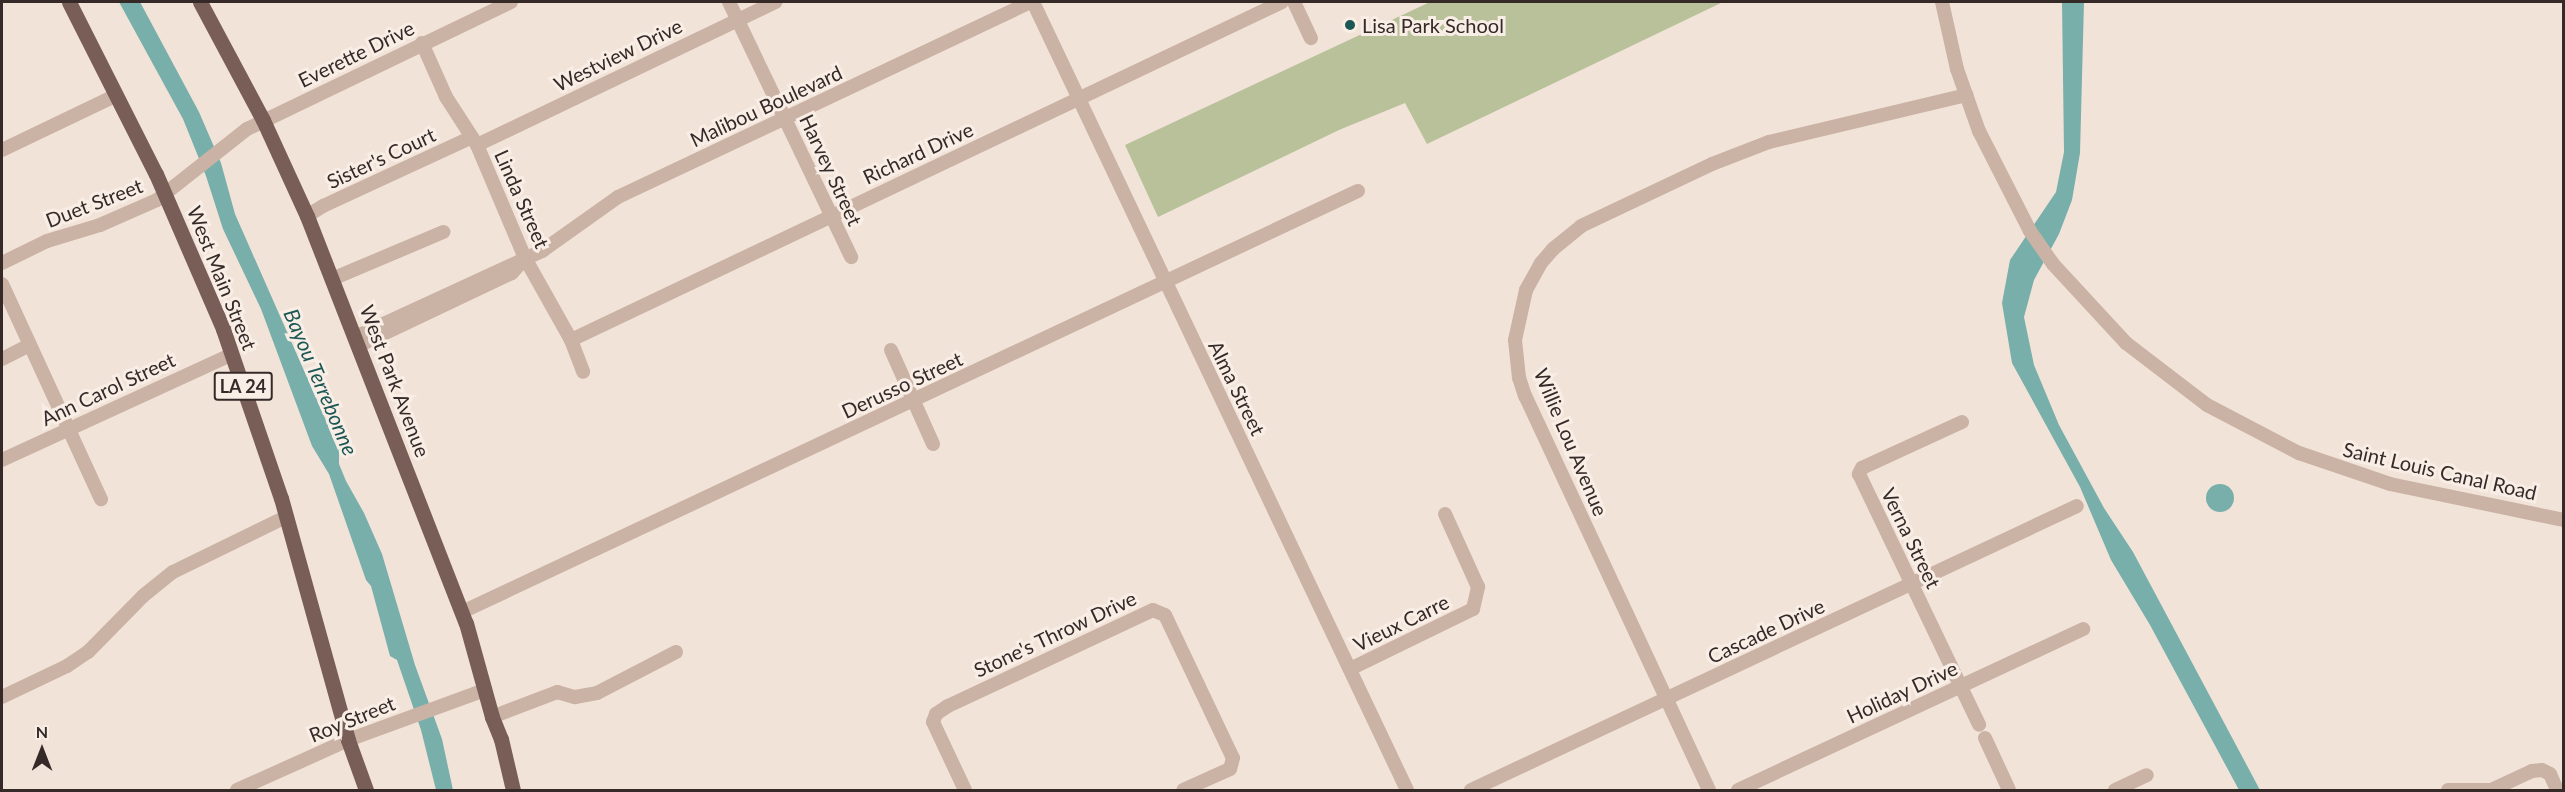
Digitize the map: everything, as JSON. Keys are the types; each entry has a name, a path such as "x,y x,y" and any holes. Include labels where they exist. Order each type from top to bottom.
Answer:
{"main road":[{"name":"West Main Street","path":"69,2 165,195 232,354 286,517 348,740 366,790"},
{"name":"West Park Avenue","path":"204,2 263,120 307,216 357,341 462,612 492,717 501,739 513,790"}],"street":[{"name":"Everette Drive","path":"222,149 247,129 263,120 511,2"},
{"name":"Harvey Street","path":"729,2 851,257"},
{"name":"Westview Drive","path":"474,141 776,2"},
{"name":"Alma Street","path":"1032,2 1407,790"},
{"name":"Malibou Boulevard","path":"357,341 512,273 525,258 542,251 613,201 1032,2"},
{"name":"Richard Drive","path":"571,340 1282,2"},
{"path":"1294,2 1311,38"},
{"name":"Saint Louis Canal Road","path":"1942,2 1965,95 1992,160 2030,231 2053,264 2126,343 2207,405 2265,437 2331,466 2390,484 2564,520"},
{"name":"Linda Street","path":"422,44 446,97 474,141 525,258 571,340 582,372"},
{"path":"2,150 117,95"},
{"name":"Willie Lou Avenue","path":"1709,790 1525,396 1519,378 1515,340 1521,306 1532,278 1553,249 1581,226 1727,158 1796,135 1965,95"},
{"name":"Sister's Court","path":"307,216 323,206 474,141"},
{"name":"Duet Street","path":"2,263 47,241 124,216 165,195 222,149"},
{"name":"Derusso Street","path":"462,612 1358,191"},
{"path":"332,279 443,232"},
{"path":"2,284 101,499"},
{"path":"2,358 30,345"},
{"path":"891,350 933,444"},
{"name":"Ann Carol Street","path":"2,460 232,354"},
{"name":"Verna Street","path":"1962,422 1862,468 1860,477 2009,790"},
{"name":"Cascade Drive","path":"1470,790 2077,506"},
{"name":"Vieux Carre","path":"1350,669 1473,609 1478,587 1445,514"},
{"path":"2,698 67,666 88,652 143,596 174,572 286,517"},
{"name":"Stone's Throw Drive","path":"965,790 933,722 936,714 948,706 1153,610 1165,615 1233,758 1230,769 1183,790"},
{"name":"Holiday Drive","path":"1738,790 2083,629"},
{"path":"492,717 557,692 575,697 597,693 676,652"},
{"name":"Roy Street","path":"237,790 348,740 485,690"},
{"path":"2448,790 2491,790 2532,771 2542,770 2550,774 2557,790"},
{"path":"2115,790 2147,775"}],"green space":[{"path":"1430,2 1723,2 1427,144 1405,103 1339,130 1158,217 1125,145"}],"water":[{"path":"119,2 140,2 199,112 221,163 235,214 339,450 339,464 346,481 364,513 382,554 415,665 442,739 453,790 436,790 421,730 397,660 390,656 371,586 366,580 329,474 312,446 261,309 223,229 206,176 183,119"},
{"path":"2062,2 2084,2 2080,153 2072,200 2059,234 2034,280 2024,317 2034,365 2059,425 2104,508 2133,552 2260,790 2239,790 2150,625 2111,560 2080,487 2012,363 2002,303 2010,260 2056,192 2064,152"},
{"path":"2220,484 2230,488 2234,498 2230,508 2220,512 2210,508 2206,498 2210,488"}],"place":[{"name":"Lisa Park School","path":"1350,25"}],"water label":[{"name":"Bayou Terrebonne","path":"321,382"}]}
